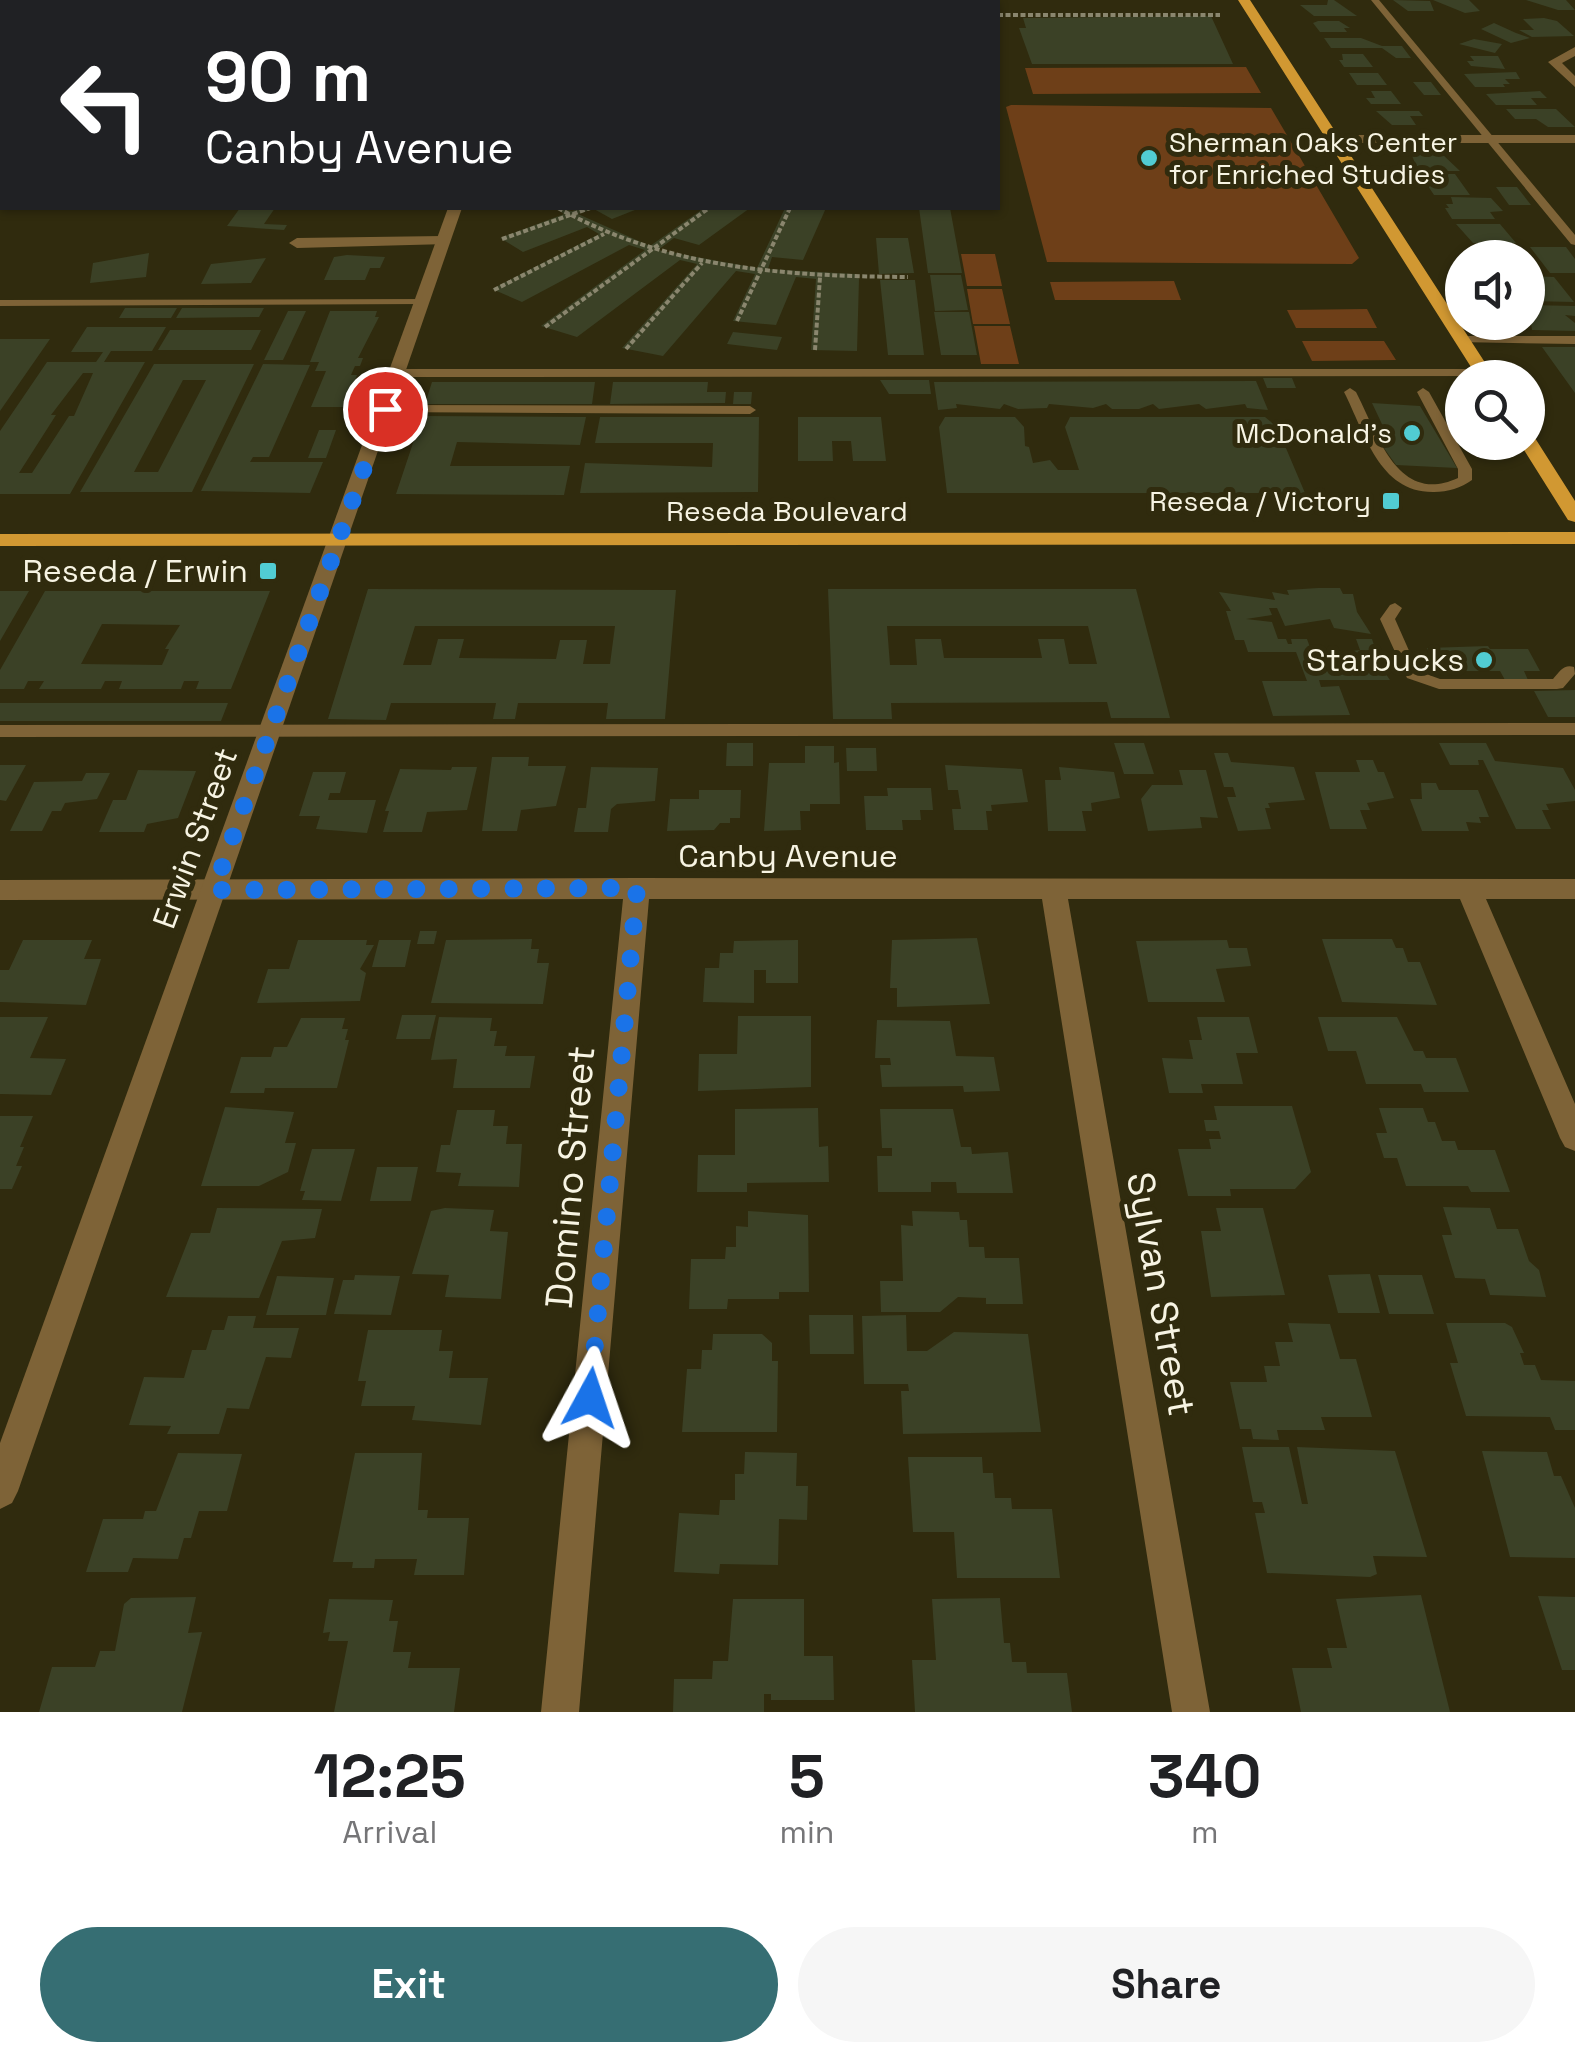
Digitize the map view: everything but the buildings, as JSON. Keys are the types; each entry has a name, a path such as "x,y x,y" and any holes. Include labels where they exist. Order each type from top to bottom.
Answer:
{"main road":[{"path":"1244,0 1445,314"},
{"path":"1462,340 1475,360"},
{"path":"1539,460 1575,516"},
{"name":"Reseda Boulevard","path":"0,540 1575,538"}],"street":[{"path":"1575,52 1554,62 1575,84"},
{"path":"1333,139 1575,139"},
{"name":"Erwin Street","path":"0,1491 454,210"},
{"path":"298,243 443,241"},
{"name":"Domino Street","path":"560,1712 637,888"},
{"name":"Sylvan Street","path":"1053,888 1191,1712"},
{"name":"Canby Avenue","path":"0,890 1575,889"},
{"path":"1469,890 1575,1138"}],"lane":[{"path":"1376,0 1575,242"},
{"path":"0,303 422,301"},
{"path":"1545,340 1575,340"},
{"path":"398,373 1445,375"},
{"path":"1350,392 1391,472 1401,481 1416,486 1456,486 1465,480 1465,469 1422,392"},
{"path":"385,409 750,410"},
{"path":"1395,608 1387,619 1412,674 1438,684 1557,684 1569,670"},
{"path":"0,731 1575,729"}],"path":[{"path":"1000,15 1220,14"},
{"path":"561,210 605,234 702,263 820,277 908,277"},
{"path":"502,239 584,210"},
{"path":"545,327 706,210"},
{"path":"737,322 789,210"},
{"path":"494,290 605,234"},
{"path":"626,349 702,263"},
{"path":"815,350 820,277"}],"shaded area":[{"path":"1246,67 1261,93 1033,94 1025,68"},
{"path":"1006,107 1271,108 1359,258 1352,264 1047,262"},
{"path":"961,254 995,254 1002,286 967,286"},
{"path":"1174,281 1181,300 1055,300 1050,282"},
{"path":"967,289 1002,289 1010,324 973,324"},
{"path":"1367,309 1377,328 1296,328 1287,310"},
{"path":"974,326 1010,326 1019,364 981,364"},
{"path":"1302,341 1384,341 1396,360 1312,361"}],"place":[{"name":"Sherman Oaks Center for Enriched Studies","path":"1149,158"},
{"name":"McDonald's","path":"1412,433"},
{"name":"Reseda / Victory","path":"1391,501"},
{"name":"Reseda / Erwin","path":"268,571"},
{"name":"Starbucks","path":"1484,660"}],"route":[{"path":"385,409 214,890 637,888 590,1398"}]}
